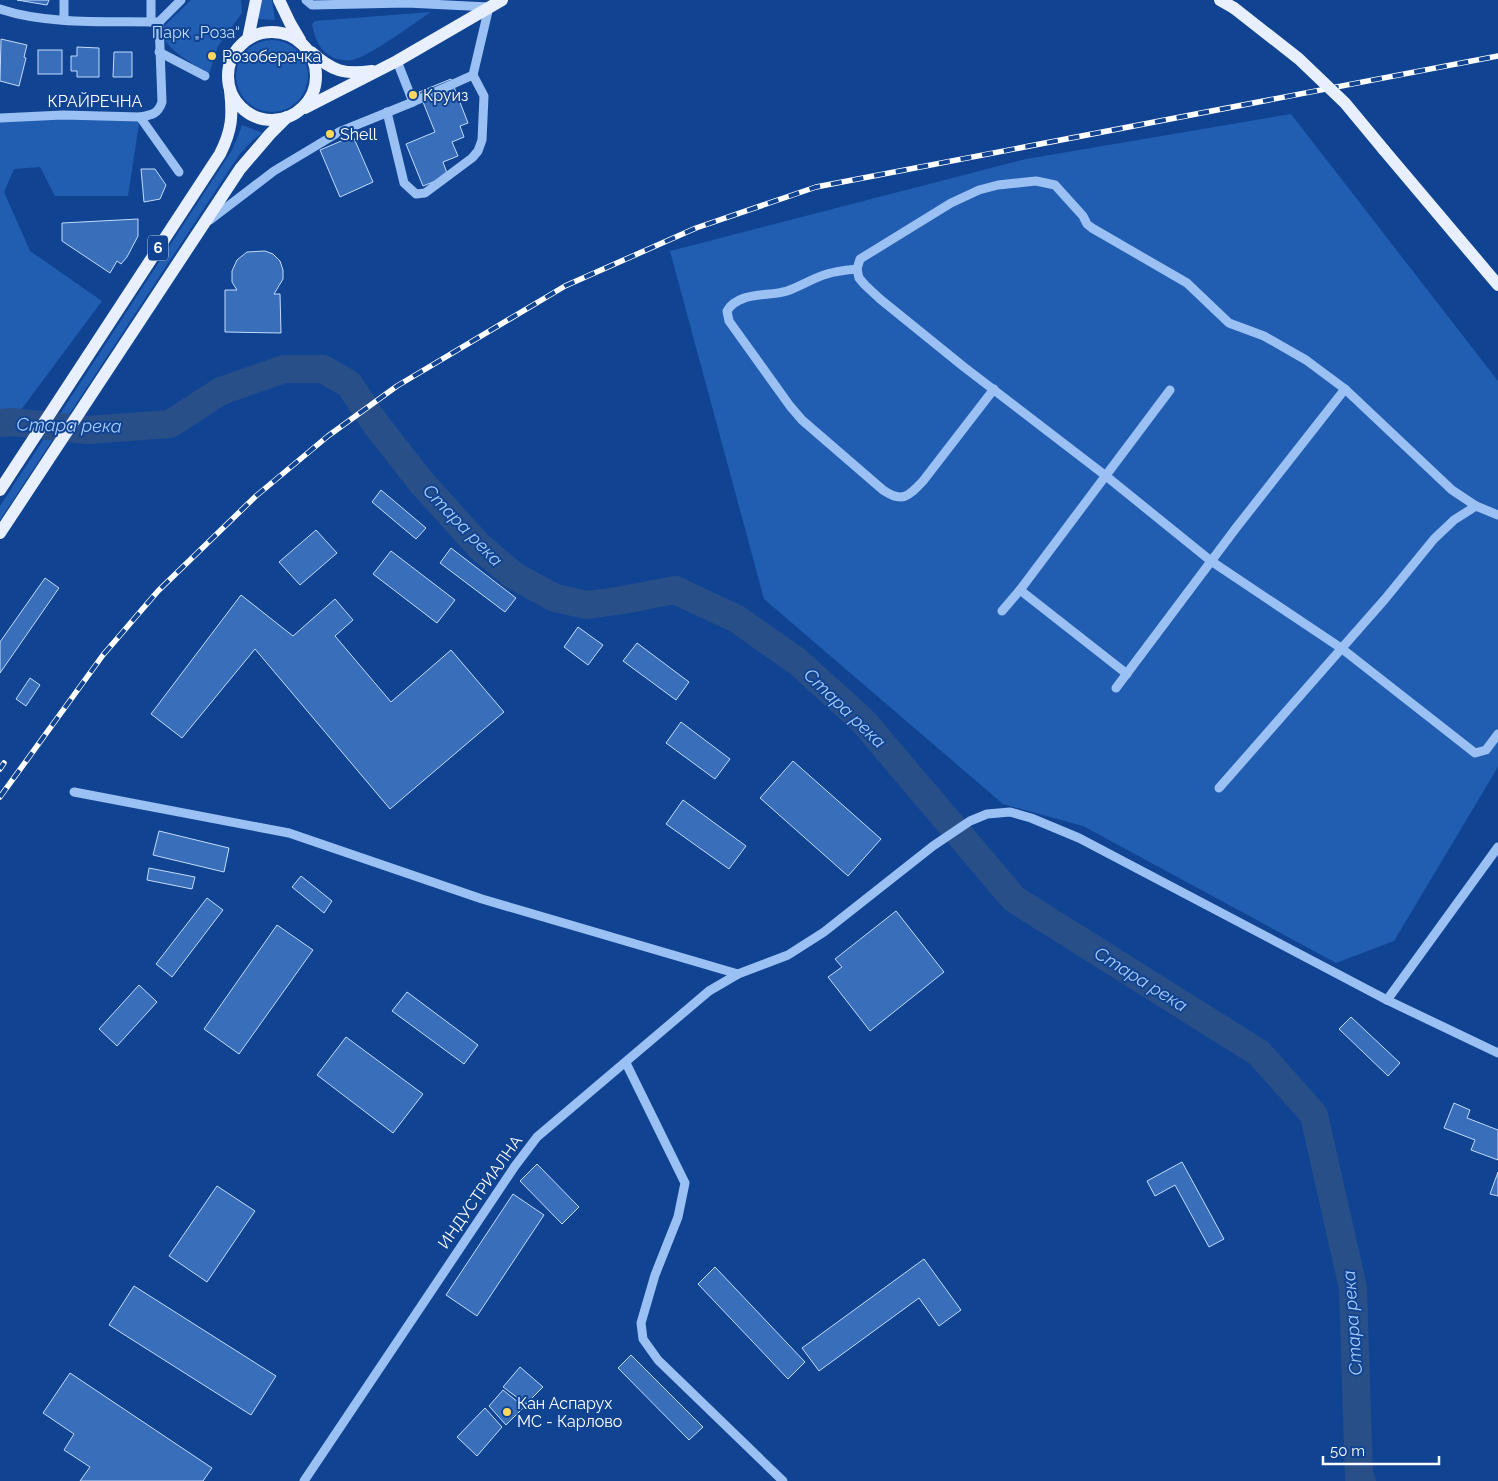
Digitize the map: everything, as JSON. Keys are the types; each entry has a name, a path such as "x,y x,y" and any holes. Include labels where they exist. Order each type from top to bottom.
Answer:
{"main road":[{"name":"6","path":"0,490 58,398 220,154 230,133 232,121 228,75 231,61 237,48 248,38 256,0"},
{"name":"6","path":"0,533 240,169 270,134 306,104 315,87 316,68 279,0"},
{"path":"230,90 238,103 250,114 264,119 279,119 292,115 396,61 502,0"},
{"path":"1220,0 1234,8 1299,59 1345,103 1498,285"},
{"path":"248,38 261,33 275,31 289,34 323,63 339,71 358,73 379,70"}],"street":[{"path":"64,0 64,20"},
{"name":"КРАЙРЕЧНА","path":"0,118 63,115 140,117 153,115 159,109 162,102 159,52 151,0"},
{"path":"0,9 38,18 155,22 181,0"},
{"path":"306,0 312,5 407,3 489,7 473,74 484,96 482,140 478,151 472,158 425,193 416,194 404,183 387,112"},
{"path":"159,52 205,76"},
{"path":"396,61 412,102"},
{"path":"202,226 282,166 339,132 473,74"},
{"path":"140,117 179,172"},
{"path":"1498,515 1476,506 1452,490 1345,389 1306,360 1264,336 1229,323 1187,282 1092,228 1060,189 1047,183 998,185 979,190 951,203 860,259 859,278 880,299 1211,561 1341,648 1475,753 1486,750 1498,734"},
{"path":"858,269 827,274 786,291 743,299 731,304 727,311 729,321 790,406 818,434 883,490 893,497 903,497 911,494 923,482 994,389"},
{"path":"1116,688 1211,561 1345,389"},
{"path":"1002,611 1020,590 1170,390"},
{"path":"1219,788 1434,539 1454,520 1476,506"},
{"path":"1020,590 1127,674"},
{"path":"74,792 289,833 482,898 738,974"},
{"name":"ИНДУСТРИАЛНА","path":"304,1481 520,1159 537,1137 709,991 738,974 788,955 824,932 933,846 970,821 986,814 1010,812 1031,818 1079,838 1387,1000 1498,1053"},
{"path":"1387,1000 1498,847"},
{"path":"626,1063 685,1184 678,1217 655,1276 641,1323 643,1339 658,1360 783,1481"}],"green space":[{"name":"Парк „Роза“","path":"191,0 241,0 242,13 218,46 209,74 176,52 161,34 165,25"},
{"path":"262,0 272,0 275,20 258,19"},
{"path":"431,12 369,53 360,58 350,60 337,59 326,53 317,41 312,24 315,21"},
{"path":"272,40 292,46 302,56 308,76 302,96 292,106 272,112 252,106 242,96 236,76 242,56 252,46"},
{"path":"1291,114 1498,381 1498,767 1394,941 1336,963 1083,826 1003,804 764,599 670,251 1026,159"},
{"path":"140,117 128,196 55,196 40,167 14,169 4,192 30,251 102,301 12,422 0,423 0,118"},
{"path":"242,125 263,133 254,139 239,155 0,520 0,506 232,150"}],"building":[{"path":"17,0 49,0 47,5"},
{"path":"1,39 27,45 24,57 26,58 19,86 0,81"},
{"path":"77,47 99,48 99,77 77,77 77,71 71,71 71,56 77,56"},
{"path":"38,50 62,50 62,74 38,74"},
{"path":"114,52 132,52 132,77 113,77"},
{"path":"451,79 468,123 460,126 464,137 452,142 458,156 443,162 448,176 423,186 406,144 435,132 419,92"},
{"path":"353,136 373,182 340,197 320,150"},
{"path":"141,169 155,169 166,185 160,199 144,202"},
{"path":"138,219 138,236 127,257 121,264 117,261 110,273 62,241 62,223"},
{"path":"265,251 273,254 280,261 283,270 283,279 274,294 280,294 281,333 225,332 225,290 237,290 232,282 232,271 237,260 247,252"},
{"path":"381,490 426,528 416,539 372,502"},
{"path":"316,530 337,553 300,585 279,562"},
{"path":"451,548 516,598 505,612 440,563"},
{"path":"391,551 455,600 437,623 373,574"},
{"path":"45,578 59,588 0,673 0,642"},
{"path":"241,595 293,636 335,599 353,620 335,636 391,702 451,650 504,712 390,809 255,649 182,738 151,714"},
{"path":"578,627 603,645 588,665 564,647"},
{"path":"637,643 689,682 676,700 623,661"},
{"path":"30,678 40,685 26,706 16,699"},
{"path":"681,722 730,759 715,779 666,743"},
{"path":"793,761 881,839 848,876 760,798"},
{"path":"683,800 746,846 729,869 666,824"},
{"path":"159,831 229,848 224,872 153,855"},
{"path":"149,868 195,877 192,889 147,880"},
{"path":"301,876 332,901 324,913 292,887"},
{"path":"207,898 223,910 172,977 156,964"},
{"path":"896,911 944,972 870,1031 828,977 842,967 835,959"},
{"path":"277,925 313,950 239,1054 204,1029"},
{"path":"139,985 157,1002 117,1046 99,1029"},
{"path":"407,992 478,1045 464,1064 392,1011"},
{"path":"1351,1017 1400,1063 1388,1076 1339,1029"},
{"path":"346,1037 423,1094 393,1133 317,1075"},
{"path":"1454,1103 1470,1110 1467,1118 1498,1130 1498,1160 1471,1150 1475,1140 1444,1128"},
{"path":"1182,1162 1224,1239 1209,1247 1175,1185 1155,1196 1147,1181"},
{"path":"537,1164 579,1207 562,1224 520,1181"},
{"path":"1498,1172 1498,1196 1490,1194"},
{"path":"217,1186 255,1211 207,1282 169,1256"},
{"path":"513,1194 544,1215 477,1316 446,1295"},
{"path":"924,1259 961,1310 939,1326 919,1298 819,1371 802,1348"},
{"path":"715,1267 805,1362 788,1379 698,1284"},
{"path":"134,1286 276,1376 251,1415 109,1325"},
{"path":"631,1355 703,1427 689,1440 618,1368"},
{"path":"520,1367 543,1387 526,1404 503,1387"},
{"path":"70,1373 212,1468 203,1481 80,1481 90,1467 64,1450 74,1434 43,1413"},
{"name":"Кан Аспарух МС - Карлово","path":"503,1390 524,1407 506,1425 489,1406"},
{"path":"485,1408 502,1427 477,1456 457,1437"}],"waterway":[{"name":"Стара река","path":"0,423 12,422 88,430 170,424 221,391 284,369 323,369 349,384 375,423 422,483 479,546 513,575 555,598 587,605 675,590 737,619 798,662 863,721 1014,899 1259,1053 1314,1115 1353,1288 1359,1477 1362,1481"}],"railway":[{"path":"0,797 103,655 158,591 256,496 328,436 397,386 565,286 696,228 816,187 1498,56"},
{"path":"0,769 4,763"}],"place":[{"name":"Розоберачка","path":"212,56"},
{"name":"Круиз","path":"413,95"},
{"name":"Shell","path":"330,134"},
{"name":"Кан Аспарух МС - Карлово","path":"507,1412"}]}
